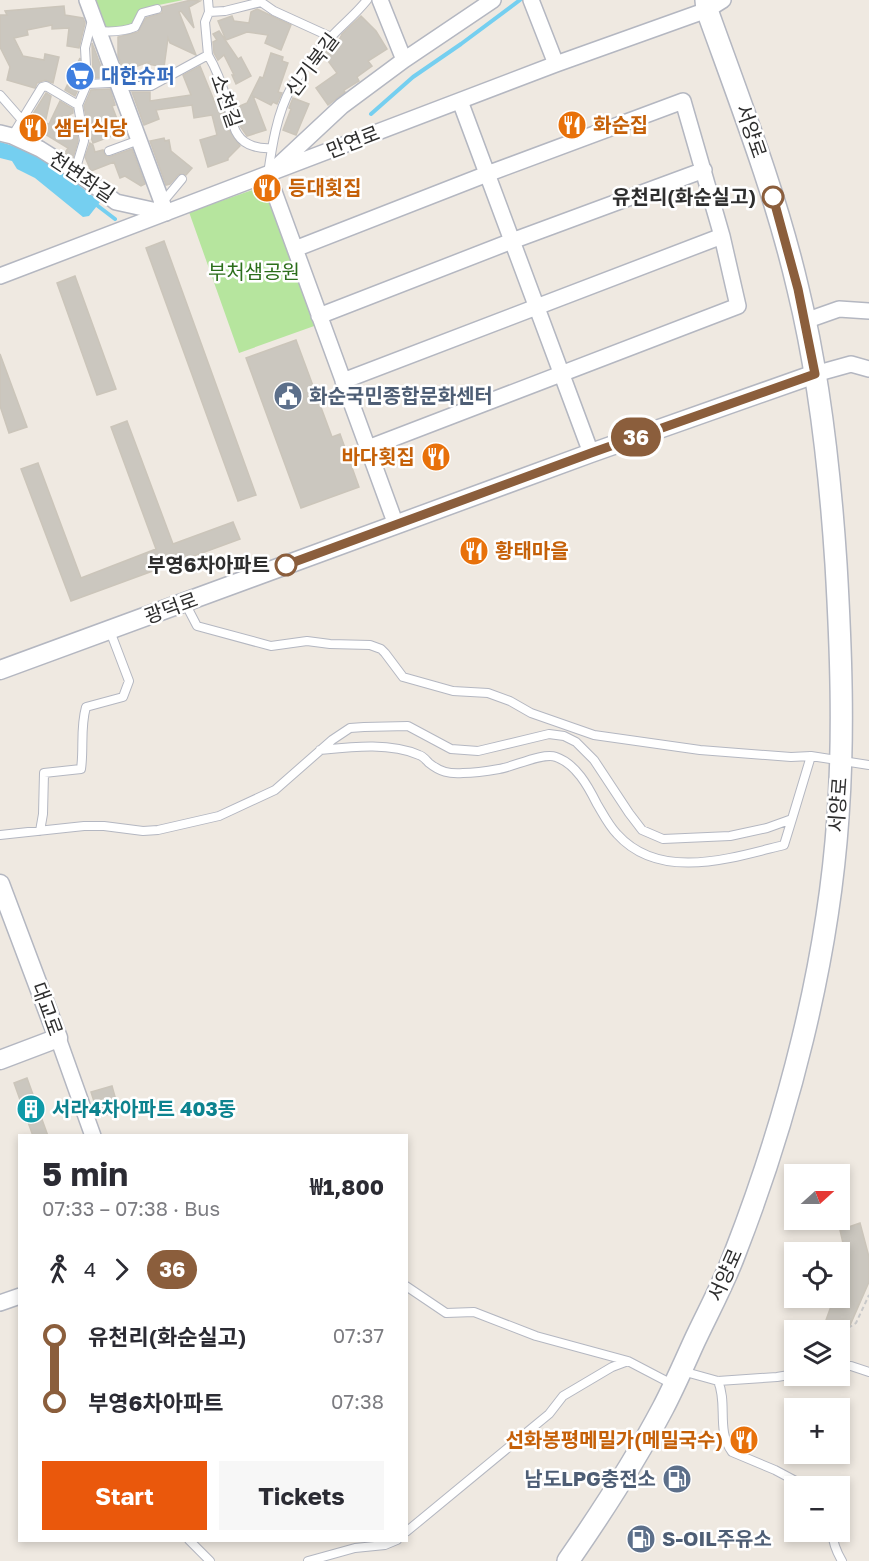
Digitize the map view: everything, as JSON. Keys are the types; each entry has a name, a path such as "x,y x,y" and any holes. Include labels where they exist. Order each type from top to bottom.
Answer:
{"main road":[{"name":"서양로","path":"568,1561 604,1509 663,1409 734,1257 761,1183 804,1035 829,901 838,818 842,707 838,594 826,460 815,374 806,321 787,242 709,3"}],"street":[{"path":"87,0 164,208"},
{"path":"380,0 404,60"},
{"path":"396,525 268,175 342,106 404,60 493,0"},
{"path":"532,0 556,64"},
{"name":"만연로","path":"0,276 164,208 268,175 709,3"},
{"path":"460,101 591,453"},
{"path":"295,249 683,101 722,236 738,306 368,448"},
{"name":"천변좌길","path":"6,134 40,149 75,171 116,202 164,208"},
{"path":"319,316 704,170"},
{"path":"343,381 722,236"},
{"path":"806,321 839,309 869,311"},
{"path":"815,374 851,364 869,369"},
{"name":"광덕로","path":"0,670 591,453 815,374"},
{"name":"대교로","path":"0,884 92,1134"},
{"path":"0,1060 58,1038"},
{"path":"0,1303 18,1297"}],"lane":[{"path":"208,0 209,12 205,22 208,55"},
{"name":"신기북길","path":"268,175 272,148 285,99 291,87 366,0"},
{"path":"209,12 225,11 261,2 274,11 332,37"},
{"path":"98,31 115,32 131,29 135,27 142,13 158,9"},
{"path":"75,171 84,141 78,105 87,84 85,48 93,16"},
{"name":"소천길","path":"87,84 118,83 151,86 208,55 214,64 239,138 263,149 272,148"},
{"path":"6,134 22,120 42,87 46,86 78,105"},
{"path":"0,96 22,120"},
{"path":"109,151 139,140"},
{"path":"164,208 182,179"},
{"path":"184,603 197,626 271,646 307,641 370,645 381,649 403,677 453,691 488,693 510,701 531,713 594,735 700,750 791,757 811,756 869,765"},
{"path":"40,831 43,814 44,773 81,770 82,726 86,707 123,697 129,681 109,630"},
{"path":"0,835 104,826 143,831 158,830 219,816 275,790 320,750 350,728 408,726 451,749 460,750 478,750 549,735 564,736 576,742 594,760 642,830 663,839 730,836 767,828 792,819"},
{"path":"320,750 358,747 403,750 420,755 444,773 499,769 555,756 567,763 584,780 617,834 651,858 685,863 710,862 784,845 811,756"},
{"path":"408,1287 447,1313 474,1312 536,1336 628,1361 677,1378 718,1381 784,1376"},
{"path":"408,1530 549,1414 563,1396 612,1367 628,1361"},
{"path":"850,1366 869,1372"},
{"path":"718,1381 723,1395 723,1428 732,1452 786,1476"},
{"path":"191,1542 210,1561"},
{"path":"308,1561 355,1548 385,1545 392,1542"},
{"path":"834,1542 842,1561"}],"path":[{"path":"850,1327 856,1323 869,1295"}],"green space":[{"path":"94,0 183,0 149,7 132,27 106,28"},
{"name":"부처샘공원","path":"258,188 267,192 317,325 239,353 189,212"}],"water":[{"path":"0,142 41,159 100,202 89,216 83,217 35,178 17,169 12,161 0,158"}],"building":[{"path":"191,0 200,1 189,7 194,28 181,11 179,12 196,55 170,43 168,38 164,67 148,64 151,61 124,71 118,56 118,37 138,32 146,18 162,13 162,7"},
{"path":"64,6 65,15 83,18 85,23 79,48 67,46 69,28 52,29 52,25 27,30 28,35 14,38 23,56 44,60 45,54 59,57 53,83 45,80 37,83 35,88 7,80 10,67 0,47 0,15 7,15 5,11"},
{"path":"257,9 291,25 281,50 265,43 268,35 247,32 226,40 218,21 232,16 234,21 249,23 251,12"},
{"path":"361,16 376,31 387,49 368,61 372,66 357,77 359,81 344,90 345,92 328,105 316,88 337,73 323,54 334,43 337,45 342,34"},
{"path":"219,31 238,59 241,57 251,76 236,84 224,55 218,60 214,53 213,42 217,40 213,34"},
{"path":"92,43 105,77 93,78"},
{"path":"271,53 283,57 282,61 288,63 278,92 282,93 277,104 273,102 271,105 253,96 266,130 247,136 240,126 235,108 247,103 260,77 263,78"},
{"path":"80,58 81,83 75,96 65,90"},
{"path":"200,66 215,103 221,102 229,130 240,146 228,160 208,167 200,140 217,135 212,115 194,118 192,105 156,110 159,119 144,125 132,92 150,92 150,101 191,95 183,75"},
{"path":"110,89 115,105 112,106 119,124 122,122 125,131 93,143 84,106 91,90"},
{"path":"46,93 51,96 45,123 49,124 60,101 73,109 73,113 54,122 76,135 77,133 78,141 73,158 65,153 68,148 45,134 42,139 23,130"},
{"path":"293,98 309,104 296,135 283,130"},
{"path":"164,138 165,141 169,140 171,151 192,168 186,175 179,174 170,184 166,185 150,141"},
{"path":"90,143 95,152 103,150 109,157 132,149 145,184 141,186 125,176 120,178 114,162 91,171 85,157"},
{"path":"164,241 256,495 238,501 146,248"},
{"path":"75,276 116,389 97,395 57,283"},
{"name":"화순국민종합문화센터","path":"296,340 332,437 340,434 359,487 301,508 246,358"},
{"path":"0,354 27,427 9,433 0,406"},
{"path":"127,421 173,544 233,522 240,539 71,601 21,469 38,463 81,578 156,549 111,427"},
{"name":"서라4차아파트 403동","path":"27,1078 47,1134 32,1134 14,1083"},
{"path":"112,1086 119,1111 99,1117 91,1092"},
{"path":"860,1223 869,1257 869,1282 850,1325 850,1320 826,1320 830,1308 850,1308 850,1242 843,1242 840,1230 850,1230 850,1226"}],"waterway":[{"path":"371,114 413,77 520,0"},
{"path":"94,203 115,219"}],"bus line":[{"name":"36","path":"286,565 815,374 806,321 787,242 773,197"}],"place":[{"name":"대한슈퍼","path":"80,76"},
{"name":"화순집","path":"572,125"},
{"name":"샘터식당","path":"33,128"},
{"name":"등대횟집","path":"267,188"},
{"name":"유천리(화순실고)","path":"773,197"},
{"name":"화순국민종합문화센터","path":"288,396"},
{"name":"바다횟집","path":"436,457"},
{"name":"황태마을","path":"474,551"},
{"name":"부영6차아파트","path":"286,565"},
{"name":"서라4차아파트 403동","path":"31,1109"},
{"name":"선화봉평메밀가(메밀국수)","path":"744,1440"},
{"name":"남도LPG충전소","path":"677,1479"},
{"name":"S-OIL주유소","path":"641,1539"}]}
